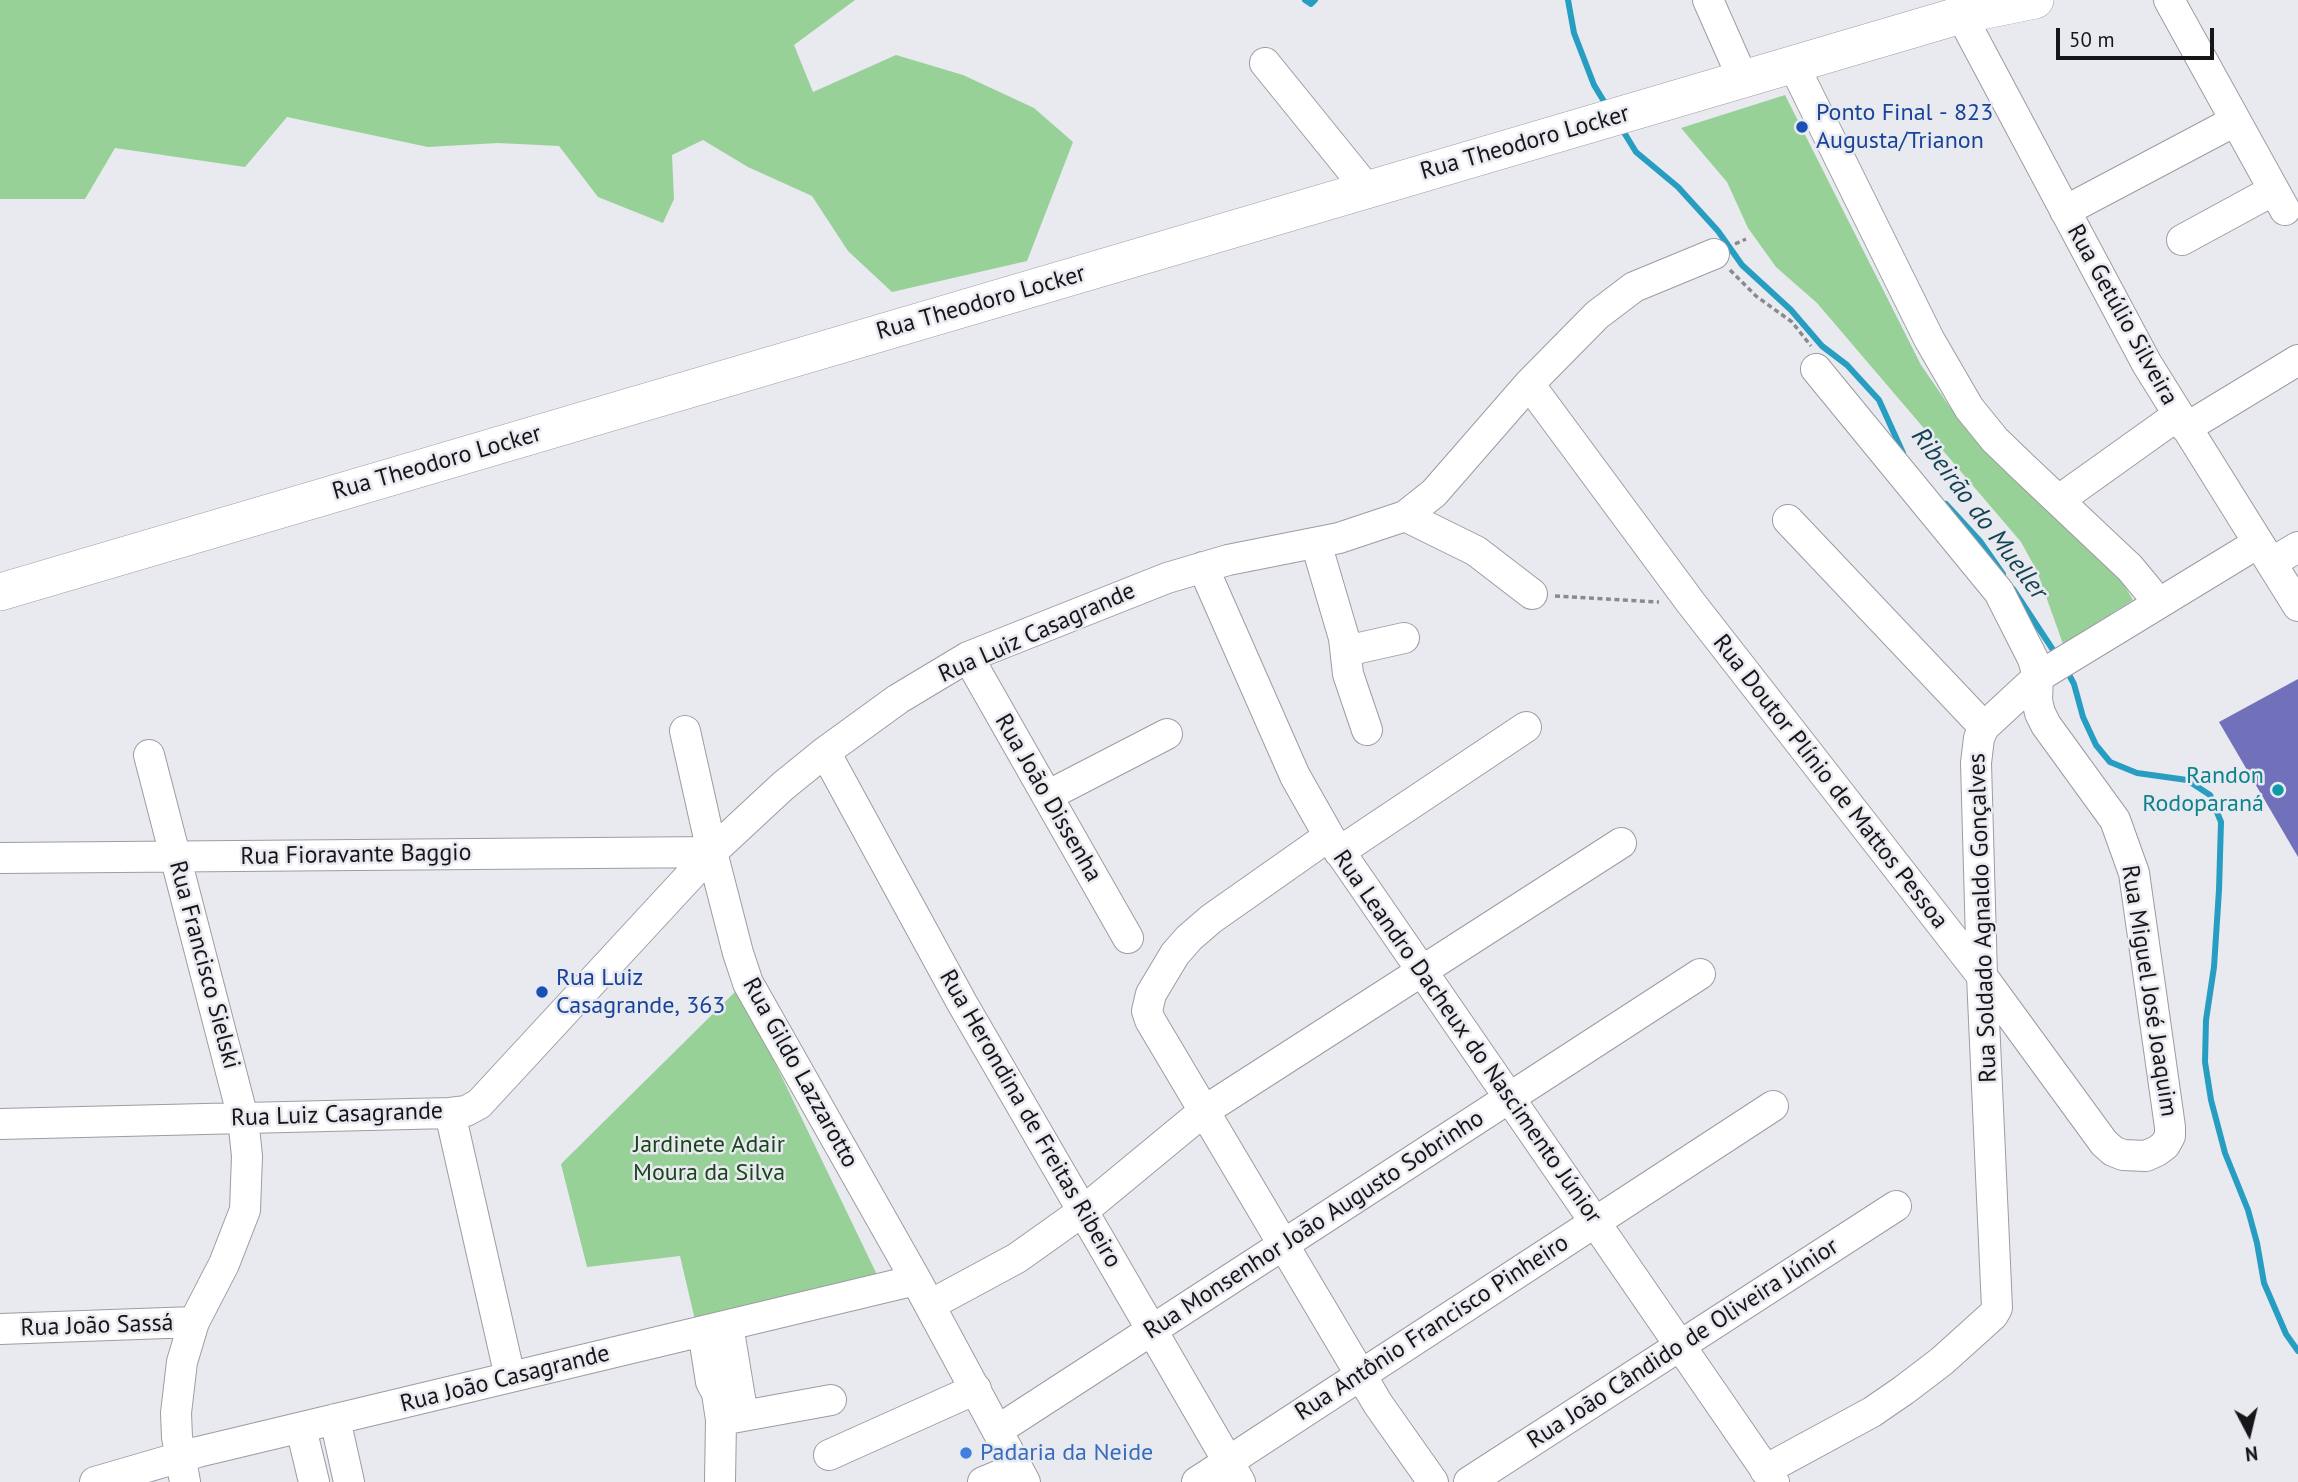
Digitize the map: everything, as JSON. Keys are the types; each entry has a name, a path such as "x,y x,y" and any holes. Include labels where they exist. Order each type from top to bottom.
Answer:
{"main road":[{"name":"Rua Theodoro Locker","path":"1961,15 1999,0"},
{"name":"Rua Theodoro Locker","path":"0,592 1961,15 2035,0"}],"street":[{"path":"1708,0 1743,79"},
{"path":"2169,0 2279,200 2182,240"},
{"name":"Rua Getúlio Silveira","path":"1961,15 2147,364 2298,606"},
{"path":"1265,62 1367,189"},
{"path":"1793,64 1948,375 1969,408 1996,440 2123,560 2159,603"},
{"path":"2065,211 2235,121"},
{"name":"Rua Luiz Casagrande","path":"0,1124 466,1111 491,1094 712,852 783,786 898,699 968,657 1129,592 1203,566 1361,532 1405,516 1434,492 1564,346 1615,300 1656,277 1714,254"},
{"path":"2059,500 2182,422 2298,360"},
{"name":"Rua Miguel José Joaquim","path":"1816,369 1999,592 2022,635 2053,668 2037,700 2040,713 2115,820 2134,873 2170,1127 2170,1136 2165,1145 2146,1156"},
{"name":"Rua Doutor Plínio de Mattos Pessoa","path":"1529,384 1691,604 1982,976 2104,1143 2123,1155 2146,1156"},
{"path":"1405,516 1476,551 1532,594"},
{"path":"1788,520 1984,727"},
{"path":"1316,543 1341,626 1348,674 1367,730"},
{"name":"Rua Soldado Agnaldo Gonçalves","path":"1770,1476 1904,1390 1993,1315 1998,1300 1982,976 1976,763 1979,738 1984,727 2053,668 2159,603 2264,553 2298,547"},
{"name":"Rua Leandro Dacheux do Nascimento Júnior","path":"1203,566 1295,776 1334,844 1770,1476"},
{"path":"1346,652 1404,638"},
{"name":"Rua João Dissenha","path":"968,657 1128,938"},
{"path":"1433,1482 1392,1426 1204,1111 1147,1012 1148,1003 1175,954 1189,937 1211,919 1527,727"},
{"name":"Rua Gildo Lazzarotto","path":"685,731 712,852 742,965 756,998 923,1292 1021,1475"},
{"path":"1047,796 1167,734"},
{"name":"Rua Herondina de Freitas Ribeiro","path":"825,752 962,1003 1234,1472"},
{"name":"Rua Francisco Sielski","path":"149,755 243,1118 247,1156 248,1188 245,1210 224,1264 187,1341 178,1386 176,1413 182,1470"},
{"name":"Rua João Casagrande","path":"100,1481 182,1470 300,1428 715,1328 923,1292 1017,1258 1083,1211 1204,1111 1621,844"},
{"name":"Rua Fioravante Baggio","path":"0,858 712,852"},
{"name":"Rua Monsenhor João Augusto Sobrinho","path":"998,1430 1700,974"},
{"name":"Rua Antônio Francisco Pinheiro","path":"1197,1482 1234,1472 1362,1374 1773,1106"},
{"path":"450,1113 510,1377"},
{"name":"Rua João Cândido de Oliveira Júnior","path":"1469,1482 1896,1206"},
{"name":"Rua João Sassá","path":"0,1329 194,1322"},
{"path":"715,1328 711,1382 732,1418 720,1482"},
{"path":"829,1455 975,1389"},
{"path":"732,1418 831,1400"},
{"path":"335,1419 349,1482"},
{"path":"300,1428 314,1482"},
{"path":"983,1482 1021,1475"}],"path":[{"path":"1714,254 1756,296 1792,322 1813,348 1817,357 1816,369"},
{"path":"1532,594 1691,604"}],"green space":[{"path":"0,0 855,0 794,45 813,92 896,55 963,75 1034,108 1073,142 1027,261 892,292 848,251 812,196 748,167 703,140 672,155 674,199 663,223 598,197 559,146 498,143 428,147 287,117 245,167 115,148 85,199 0,199"},
{"path":"1785,95 1921,365 1954,413 1989,456 2121,580 2133,600 2063,644 2037,571 2021,542 1817,303 1776,267 1748,228 1727,182 1681,128"},
{"name":"Jardinete Adair Moura da Silva","path":"739,988 880,1281 695,1320 680,1256 587,1267 561,1164"}],"building":[{"name":"Randon Rodoparaná","path":"2298,679 2298,857 2219,722"}],"waterway":[{"name":"Ribeirão do Mueller","path":"1305,0 1311,4 1315,0"},
{"name":"Ribeirão do Mueller","path":"1568,0 1574,33 1594,85 1608,108"},
{"name":"Ribeirão do Mueller","path":"1620,126 1636,152 1678,187 1718,231 1742,265 1791,310 1822,346 1847,365 1879,400 1903,453"},
{"name":"Ribeirão do Mueller","path":"1946,504 1980,541 2003,574"},
{"name":"Ribeirão do Mueller","path":"2013,589 2057,656"},
{"name":"Ribeirão do Mueller","path":"2067,671 2096,745 2110,762 2137,773 2187,780 2210,795 2221,822 2214,967 2206,1020 2205,1062 2211,1100 2225,1153 2248,1210 2264,1283 2286,1334 2298,1351"}],"place":[{"name":"Ponto Final - 823 Augusta/Trianon","path":"1802,127"},
{"name":"Randon Rodoparaná","path":"2278,790"},
{"name":"Rua Luiz Casagrande, 363","path":"542,992"},
{"name":"Padaria da Neide","path":"966,1453"}]}
